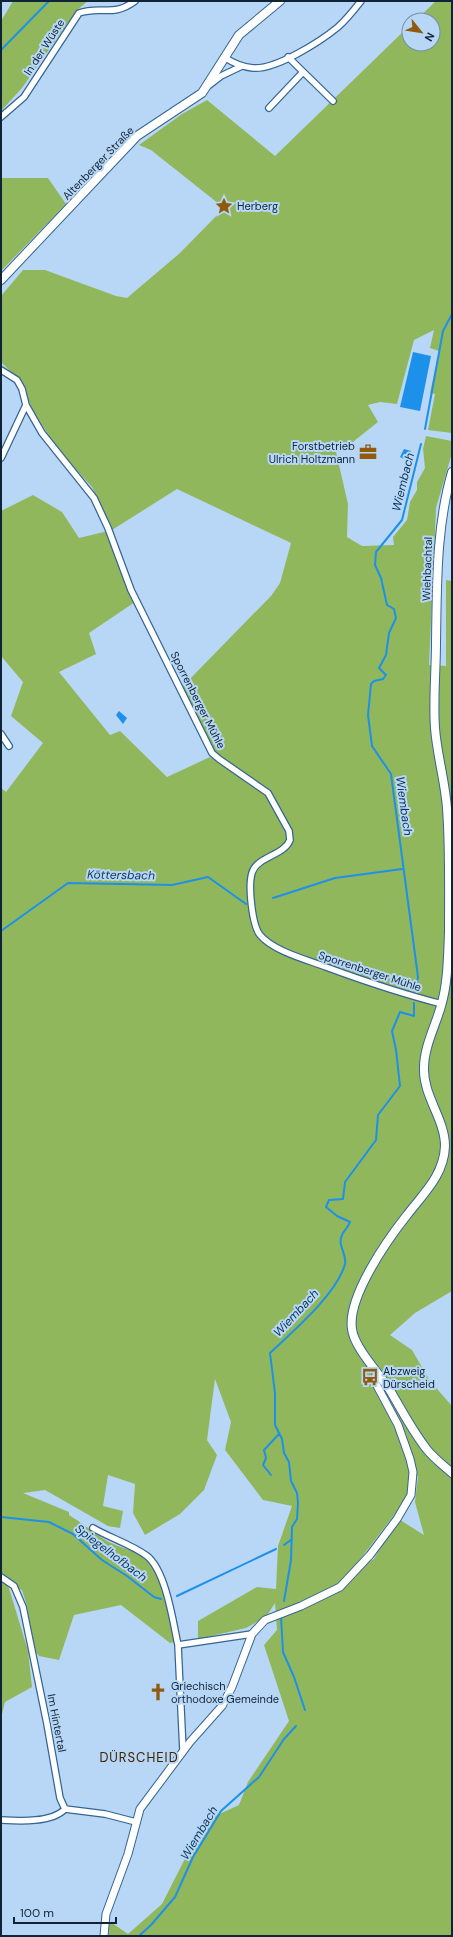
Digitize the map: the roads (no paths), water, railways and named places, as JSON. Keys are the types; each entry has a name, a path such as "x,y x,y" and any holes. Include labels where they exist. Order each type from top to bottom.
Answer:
{"main road":[{"name":"Altenberger Straße","path":"1,280 137,136 195,99 206,87 239,35 280,1"},
{"name":"Wiehbachtal","path":"452,472 443,511 439,541 435,730 446,800 449,871 448,941 446,978 442,1004 426,1053 424,1068 425,1082 444,1137 444,1154 437,1176 407,1215 373,1266 355,1303 352,1318 354,1339 426,1450 452,1473"}],"street":[{"name":"In der Wüste","path":"1,117 24,97 79,13 89,11 119,11 135,1"},
{"path":"224,57 242,66 260,68 288,57 307,47 339,26 361,1"},
{"path":"288,57 333,101"},
{"path":"206,87 221,76 242,66"},
{"path":"269,108 303,72"},
{"name":"Sporrenberger Mühle","path":"1,370 17,380 22,389 26,405 45,438 88,489 100,509 131,590 212,753 268,793 289,831 290,837 288,844 256,865 251,874 252,908 260,935 282,950 299,957 386,988 442,1004"},
{"path":"1,458 26,405"},
{"path":"1,734 8,746"},
{"path":"104,1936 106,1914 128,1854 140,1809 147,1797 183,1751 216,1714 228,1697 252,1634 265,1620 340,1587 370,1555 397,1519 411,1495 413,1478 410,1459 398,1425 374,1380 377,1373"},
{"path":"93,1528 149,1557 164,1584 178,1645 183,1751"},
{"name":"Im Hintertal","path":"1,1577 14,1586 20,1598 46,1716 60,1798 65,1809"},
{"path":"178,1645 252,1634"},
{"path":"1,1820 57,1816 65,1809 105,1814 136,1822"}],"water":[{"path":"413,352 431,356 420,411 400,407"},
{"path":"404,449 411,451 406,460 400,457"},
{"path":"119,711 127,718 123,724 116,715"}],"waterway":[{"path":"1,50 49,1"},
{"name":"Wiembach","path":"425,429 443,331 452,314"},
{"name":"Wiembach","path":"415,991 418,977 391,774 372,746 368,715 371,684 374,681 383,679 386,675 379,668 386,655 389,633 396,618 394,609 387,605 381,578 375,565 376,552 402,520 421,444"},
{"name":"Köttersbach","path":"273,898 335,878 402,869"},
{"name":"Köttersbach","path":"1,931 68,883 172,885 208,877 246,904"},
{"name":"Wiembach","path":"284,1601 291,1560 292,1527 297,1519 298,1503 297,1493 291,1481 289,1462 284,1453 282,1439 275,1425 275,1393 270,1353 324,1300 333,1288 345,1264 345,1256 341,1246 341,1239 350,1222 337,1216 326,1207 329,1200 343,1199 345,1182 376,1140 378,1115 400,1086 396,1050 392,1031 400,1012 414,1016 414,1003"},
{"path":"271,1475 263,1465 266,1458 264,1450 279,1434"},
{"name":"Spiegelhofbach","path":"1,1517 49,1522 73,1534 102,1560 127,1576 154,1597 161,1599"},
{"name":"Spiegelhofbach","path":"284,1545 292,1539"},
{"name":"Spiegelhofbach","path":"177,1596 276,1549"},
{"name":"Wiembach","path":"281,1617 283,1652 294,1677 305,1710"},
{"name":"Wiembach","path":"139,1936 151,1925 175,1897 193,1857 221,1811 259,1777 284,1739 296,1726"}],"place":[{"name":"Herberg","path":"224,206"},
{"name":"Forstbetrieb Ulrich Holtzmann","path":"368,452"},
{"name":"Abzweig Dürscheid","path":"370,1377"},
{"name":"Griechisch orthodoxe Gemeinde","path":"158,1692"}],"district":[{"name":"DÜRSCHEID","path":"139,1757"}]}
